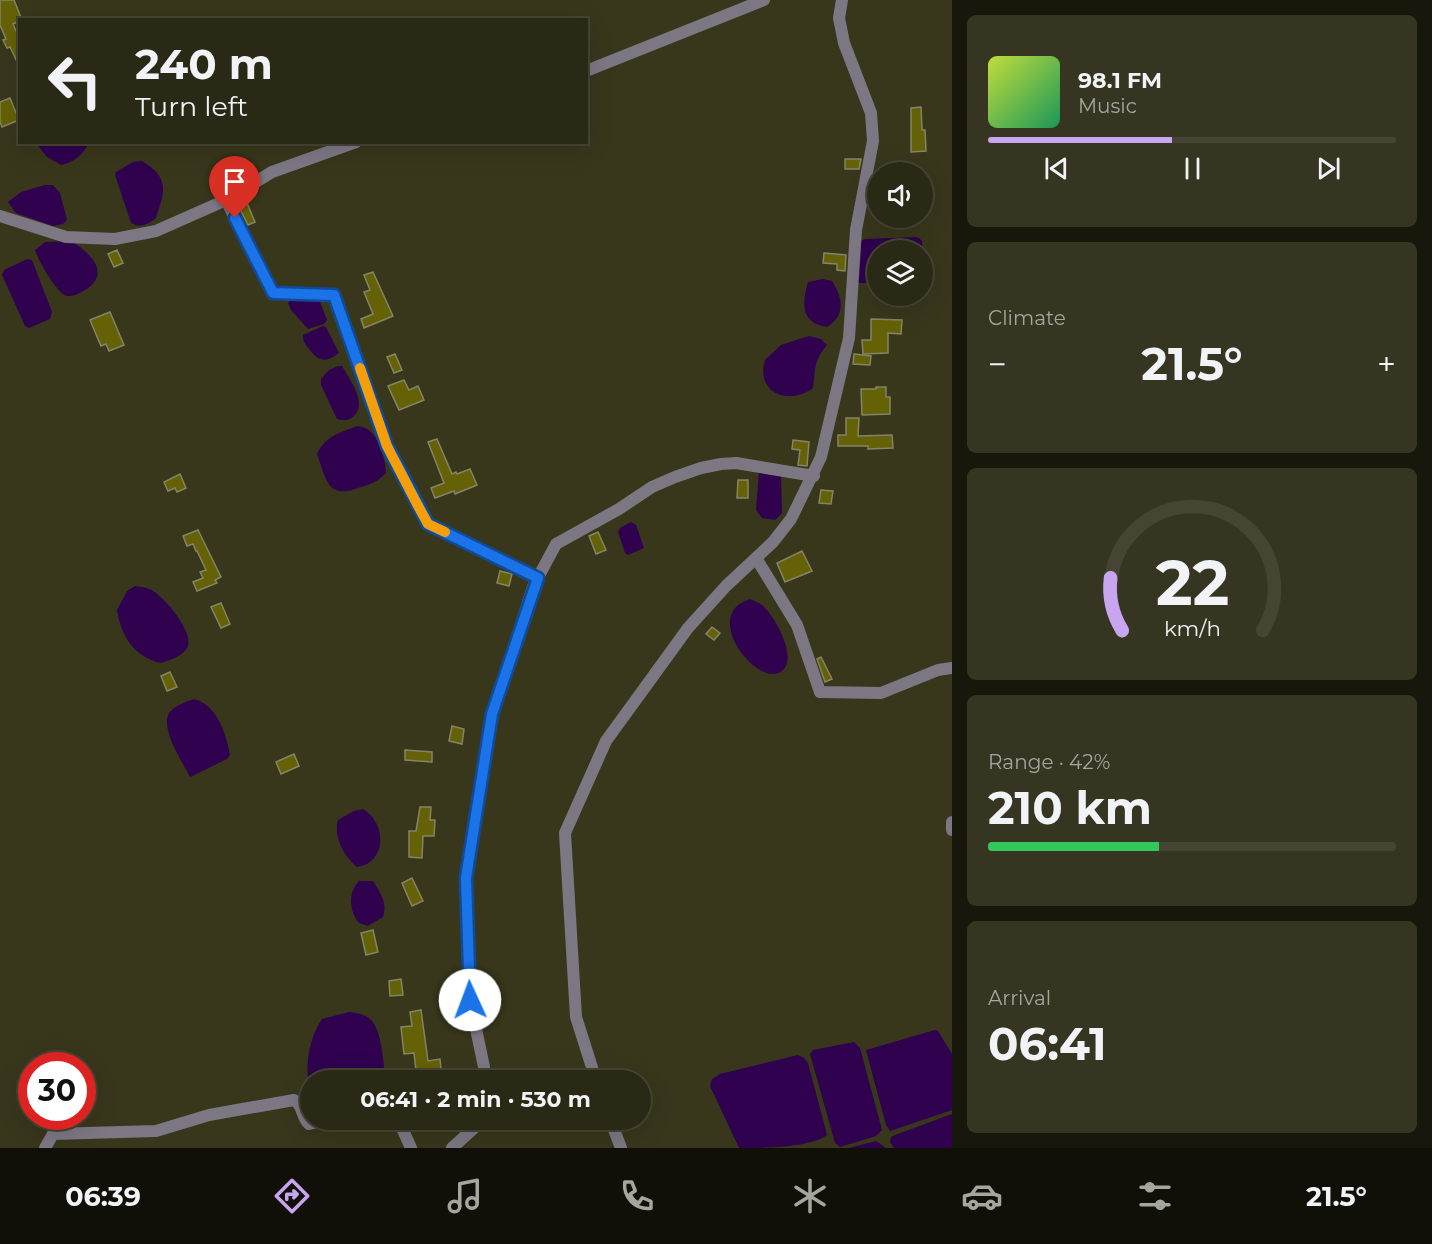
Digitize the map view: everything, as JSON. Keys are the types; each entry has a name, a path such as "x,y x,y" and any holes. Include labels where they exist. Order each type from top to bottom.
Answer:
{"street":[{"path":"588,70 764,0"},
{"path":"593,1070 576,1017 565,833 606,741 688,628 726,586 773,542 792,519 821,457 849,338 856,231 873,141 871,113 844,43 839,18 842,0"},
{"path":"0,216 66,237 115,239 156,231 226,200 272,172 350,144"},
{"path":"226,200 273,293 334,295 387,446 428,524 538,578"},
{"path":"484,1070 470,1000 466,878 492,714 538,578 556,544 619,509 652,487 701,468 736,463 814,476"},
{"path":"756,558 797,625 820,692 881,693 938,670 952,668"},
{"path":"952,822 952,830"},
{"path":"45,1148 53,1134 156,1131 209,1115 294,1100 300,1106"},
{"path":"403,1130 411,1148"},
{"path":"452,1148 472,1130"},
{"path":"614,1130 621,1148"}],"shaded area":[{"path":"37,144 88,144 78,157 61,165 47,157"},
{"path":"142,161 151,167 161,179 163,193 156,218 147,224 134,225 131,223 115,175 116,172 133,162"},
{"path":"53,185 60,193 67,220 63,224 53,226 16,213 8,202 21,192"},
{"path":"916,237 921,240 867,240 867,283 856,283 858,242 865,239"},
{"path":"71,241 91,257 97,270 97,277 93,284 85,290 67,296 53,283 35,250 45,242"},
{"path":"27,259 32,260 52,312 50,319 29,328 25,326 2,275 4,270"},
{"path":"823,279 832,281 839,294 841,306 837,317 827,327 818,325 808,317 804,304 808,282"},
{"path":"318,297 327,320 324,324 308,329 291,310 288,303 290,300"},
{"path":"323,326 326,327 339,353 326,360 319,359 313,353 305,344 303,337"},
{"path":"809,336 821,339 827,345 817,361 813,388 794,396 776,393 765,381 763,371 765,360 781,345"},
{"path":"342,366 358,397 358,410 353,417 346,420 337,419 321,385 321,379 329,370"},
{"path":"358,426 365,428 375,437 382,451 386,473 365,486 341,491 330,486 326,480 317,454 329,439"},
{"path":"759,471 779,474 781,477 782,513 775,520 762,518 756,510"},
{"path":"631,522 636,525 644,548 628,555 625,553 618,532 620,528"},
{"path":"135,586 153,591 177,616 188,640 188,646 180,655 161,663 143,656 130,644 117,610 127,591"},
{"path":"750,599 767,611 784,639 787,660 785,668 778,673 768,673 757,668 746,658 731,632 730,618 736,607"},
{"path":"194,699 209,707 219,721 230,755 227,759 190,777 170,737 167,720 174,708"},
{"path":"363,809 376,823 380,832 380,842 374,858 367,864 357,867 341,846 337,826 338,820"},
{"path":"359,881 373,881 384,902 383,917 368,926 359,923 353,913 352,896 355,885"},
{"path":"349,1012 358,1013 371,1020 378,1032 384,1070 308,1070 311,1044 322,1019"},
{"path":"938,1031 952,1054 952,1110 890,1131 886,1125 866,1050"},
{"path":"854,1042 860,1048 882,1130 876,1136 840,1147 835,1143 810,1054 813,1050"},
{"path":"798,1055 808,1063 827,1135 798,1145 739,1148 710,1086 712,1079 720,1074"},
{"path":"952,1114 952,1148 894,1148 890,1142 891,1137 895,1135"},
{"path":"876,1141 886,1148 849,1148"}],"building":[{"path":"0,0 14,0 21,18 18,18 18,22 13,24 18,35 18,64 10,47 7,48 3,40 6,39 0,25"},
{"path":"10,98 18,120 2,127 0,102"},
{"path":"921,107 926,151 911,152 911,108"},
{"path":"845,159 861,159 859,169 845,169"},
{"path":"245,198 255,222 248,225 237,203"},
{"path":"117,250 123,263 114,267 108,254"},
{"path":"824,253 846,255 845,271 837,270 837,264 823,263"},
{"path":"373,272 393,316 364,328 361,319 373,314 364,292 370,290 364,275"},
{"path":"110,312 124,345 109,351 106,344 101,346 90,320"},
{"path":"871,319 902,320 901,334 888,333 888,353 863,354 862,340 871,340"},
{"path":"395,354 402,370 394,373 387,357"},
{"path":"854,354 871,356 870,365 853,364"},
{"path":"404,380 409,390 418,386 424,400 399,410 388,386"},
{"path":"876,387 886,387 886,397 890,397 890,414 862,415 861,389 876,389"},
{"path":"846,418 859,418 858,436 892,435 893,448 868,449 868,446 838,446 838,435 846,435"},
{"path":"437,439 452,474 470,469 477,485 455,494 454,491 435,498 431,488 444,483 428,442"},
{"path":"793,440 809,442 807,466 798,465 800,450 792,449"},
{"path":"180,474 186,488 177,492 175,488 168,491 164,482"},
{"path":"738,480 748,480 748,498 737,498"},
{"path":"821,490 833,491 831,504 819,503"},
{"path":"198,530 221,577 215,580 217,583 197,591 193,582 203,578 200,572 206,570 193,544 187,546 183,536"},
{"path":"598,532 606,550 596,554 589,536"},
{"path":"802,551 812,571 785,582 777,563"},
{"path":"500,571 512,574 509,586 497,583"},
{"path":"221,603 230,624 221,628 211,607"},
{"path":"712,627 720,633 714,640 706,634"},
{"path":"821,657 832,679 825,682 817,659"},
{"path":"170,672 177,687 167,691 161,676"},
{"path":"452,726 464,729 462,744 449,741"},
{"path":"405,750 432,752 432,762 405,760"},
{"path":"294,754 299,766 281,774 276,762"},
{"path":"420,807 431,807 430,820 435,820 434,836 423,836 422,858 409,857 409,831 416,831"},
{"path":"412,878 423,901 412,906 402,883"},
{"path":"373,930 378,952 366,955 361,933"},
{"path":"401,979 403,995 390,996 389,981"},
{"path":"421,1010 428,1061 440,1059 441,1069 416,1070 414,1053 404,1054 401,1027 412,1026 410,1012"}],"slow traffic":[{"path":"360,368 387,446 417,504 428,524 445,532"}],"route":[{"path":"235,218 273,293 334,295 387,446 428,524 538,578 533,587 492,714 466,878 470,1000"}]}
